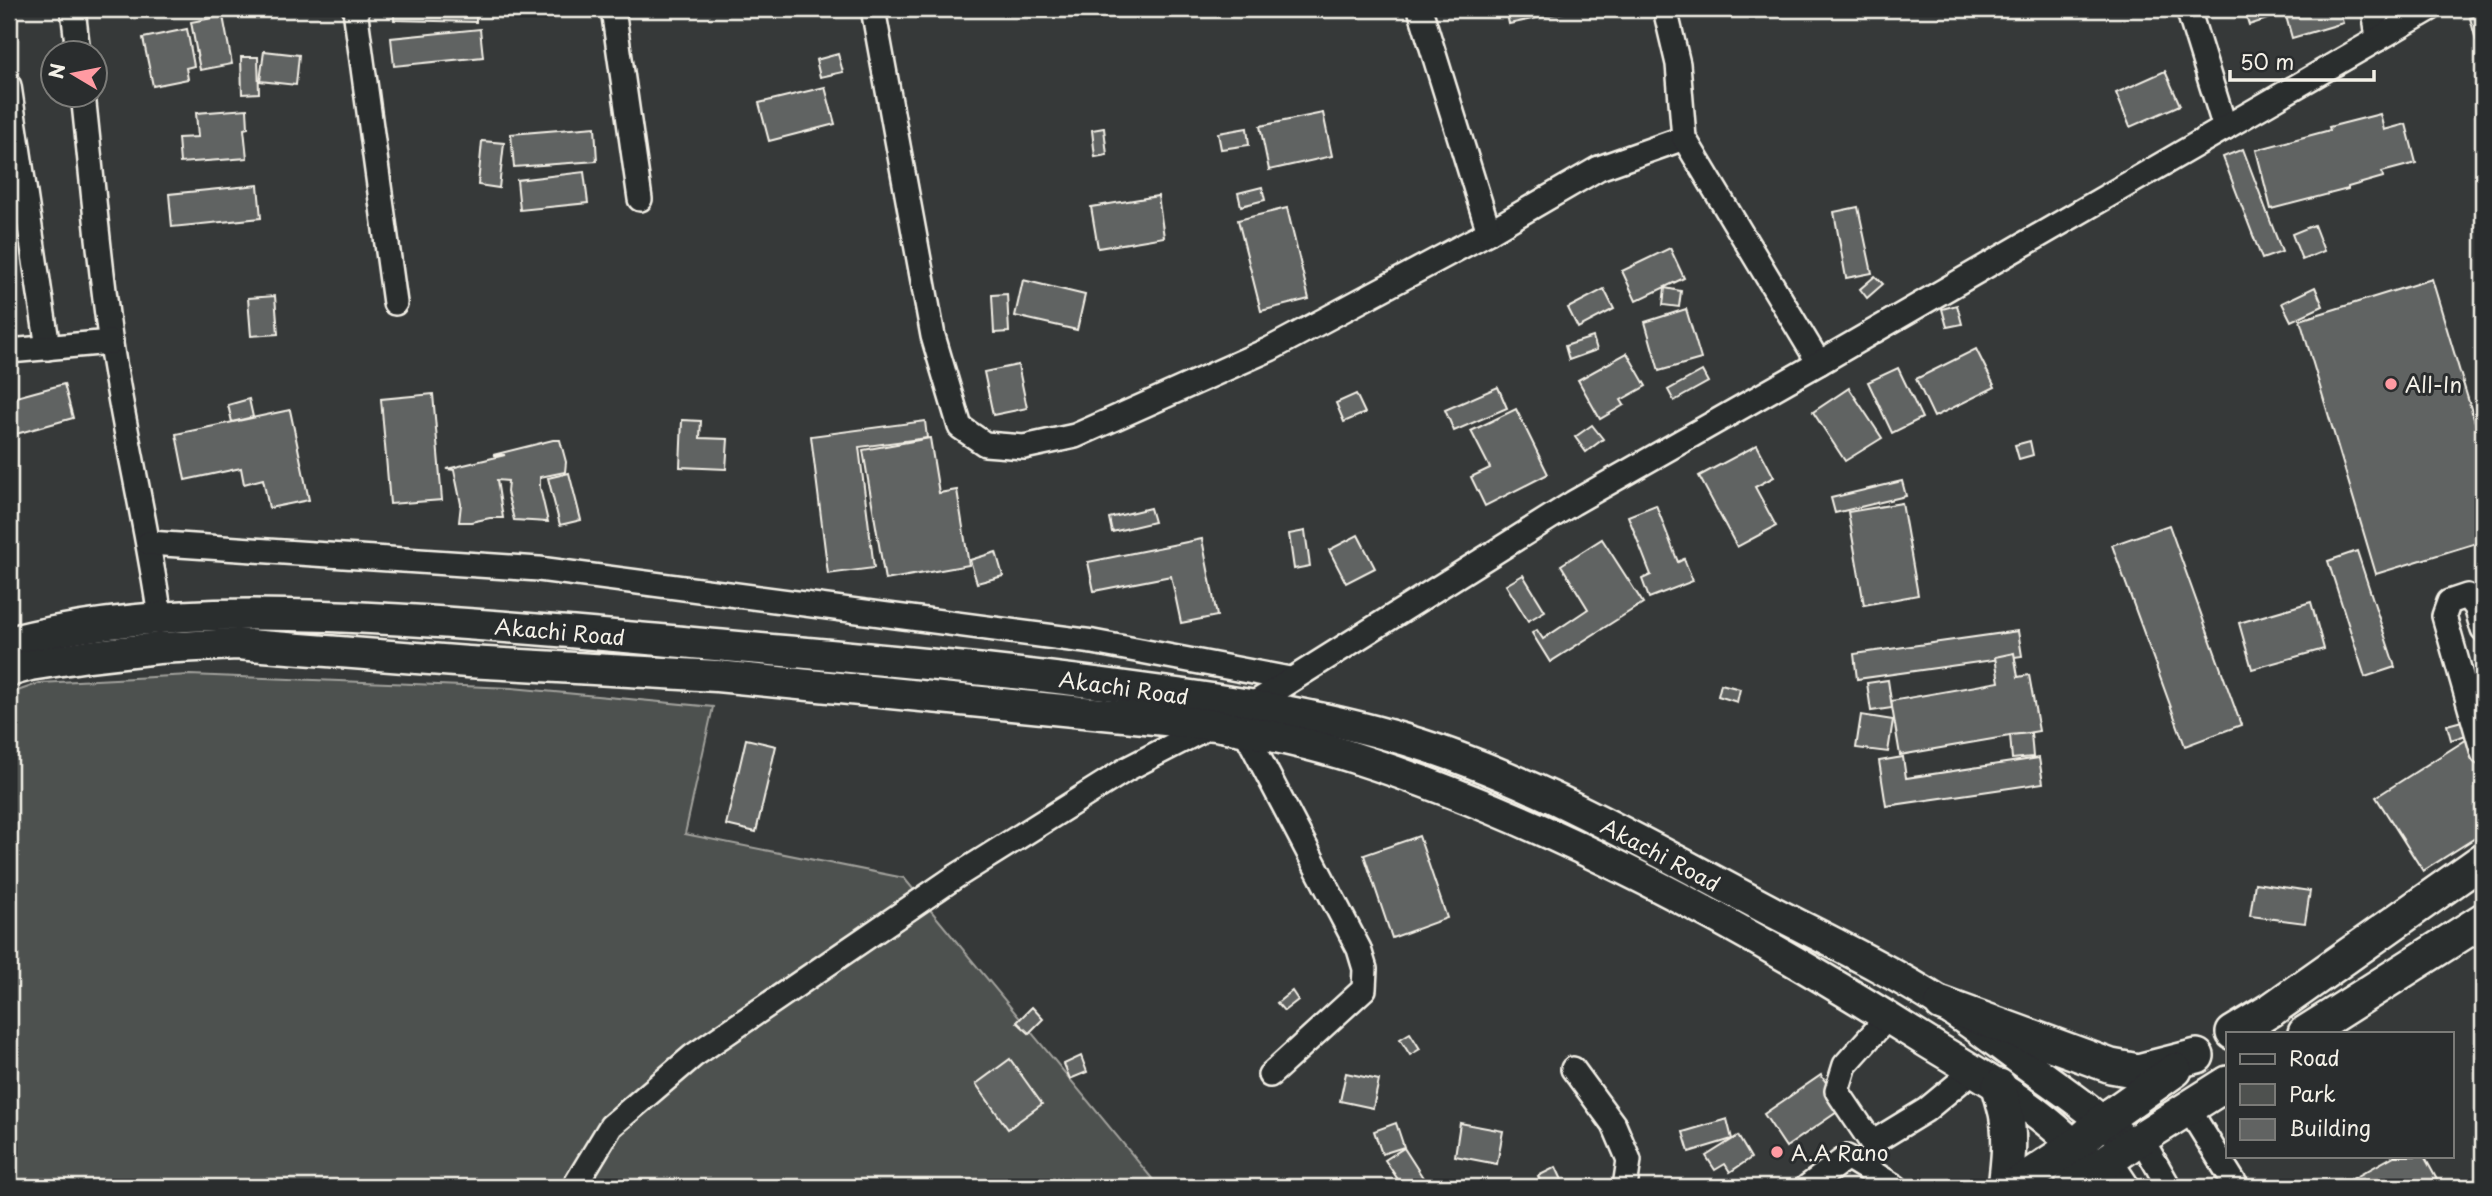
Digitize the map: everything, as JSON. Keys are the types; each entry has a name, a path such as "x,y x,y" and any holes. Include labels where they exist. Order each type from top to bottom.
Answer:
{"highway":[{"path":"2235,1032 2271,1010 2483,860"},
{"path":"2307,1032 2483,920"},
{"path":"1942,1004 2111,1066 2138,1071 2197,1056"},
{"path":"2104,1157 2104,1120 2226,1037"},
{"path":"1986,1079 2006,1113 2009,1154 2005,1187"},
{"path":"2013,1187 2104,1157 2226,1084"}],"main road":[{"name":"Akachi Road","path":"9,642 43,633 160,617 224,614 332,615 551,630 1038,675 1249,718 1450,791 1574,845 1687,903 1816,973 1986,1079 2104,1157"},
{"name":"Akachi Road","path":"9,671 88,656 158,648 237,644 468,662 717,676 1216,725 1249,718 1328,719 1411,741 1487,770 1580,811 1870,962 1942,1004 2104,1120"}],"street":[{"path":"73,9 76,38"},
{"path":"355,9 395,303"},
{"path":"613,9 640,199"},
{"path":"873,9 933,336 960,427 985,444 1024,447 1074,436 1270,349 1489,232 1599,168 1684,138"},
{"path":"1420,9 1489,232"},
{"path":"1665,9 1678,64 1684,138 1819,363"},
{"path":"2188,9 2225,128"},
{"path":"2374,9 2378,39"},
{"path":"1270,1075 1364,989 1365,969 1359,948 1249,718 1290,679 1573,503 2430,9"},
{"path":"9,86 48,348"},
{"path":"85,108 111,342 129,449 149,543 160,617"},
{"path":"9,351 111,342"},
{"path":"149,543 539,569 1093,642 1290,679"},
{"path":"2483,630 2476,607 2467,596 2449,602 2444,616 2483,753"},
{"path":"574,1187 611,1126 692,1056 955,877 1127,769 1216,725"},
{"path":"1872,1143 1837,1091 1845,1065 1888,1017"},
{"path":"1573,1069 1614,1125 1629,1160 1625,1187"},
{"path":"1807,1187 1847,1157 1926,1110 1986,1079"},
{"path":"2188,1108 2237,1187"},
{"path":"1847,1157 1896,1187"},
{"path":"2104,1157 2128,1187"},
{"path":"2104,1157 2169,1187"}],"green space":[{"path":"190,675 512,688 713,707 685,834 904,878 1159,1187 9,1187 9,694 40,683"}],"building":[{"path":"394,9 476,9 476,22 394,20"},
{"path":"1506,9 1579,9 1509,24"},
{"path":"2244,9 2281,9 2283,14 2249,25"},
{"path":"2284,9 2339,9 2343,23 2292,38"},
{"path":"2483,14 2483,38 2476,40 2470,18"},
{"path":"223,16 232,64 200,70 191,22"},
{"path":"187,29 194,66 186,68 188,79 153,86 143,38"},
{"path":"480,29 483,57 394,66 391,38"},
{"path":"264,51 299,55 296,85 260,81"},
{"path":"838,54 843,72 820,77 816,60"},
{"path":"241,57 258,57 259,93 242,94"},
{"path":"2165,71 2180,105 2130,127 2116,93"},
{"path":"825,87 835,124 769,141 759,103"},
{"path":"247,109 248,128 244,129 247,158 180,163 178,138 198,137 196,113"},
{"path":"1323,113 1332,156 1269,170 1260,126"},
{"path":"2380,114 2384,130 2406,124 2416,163 2382,172 2383,177 2348,189 2271,209 2256,150"},
{"path":"595,127 597,161 514,167 511,134"},
{"path":"1104,128 1107,155 1095,157 1092,130"},
{"path":"1247,128 1249,145 1221,149 1218,133"},
{"path":"482,141 504,143 499,188 478,185"},
{"path":"2243,149 2282,252 2262,259 2223,157"},
{"path":"584,172 588,203 520,210 517,180"},
{"path":"258,185 261,218 172,227 169,194"},
{"path":"1262,187 1265,200 1241,206 1238,193"},
{"path":"1158,196 1164,237 1098,248 1091,207"},
{"path":"1858,207 1872,273 1846,278 1834,212"},
{"path":"1287,208 1309,299 1261,311 1238,220"},
{"path":"2314,225 2324,251 2302,260 2292,234"},
{"path":"1670,248 1684,278 1636,301 1622,271"},
{"path":"1875,276 1883,284 1867,298 1860,289"},
{"name":"All-In","path":"2432,279 2483,449 2483,541 2376,574 2300,320"},
{"path":"1023,280 1085,295 1077,330 1015,316"},
{"path":"2315,287 2323,306 2291,321 2282,303"},
{"path":"1665,288 1681,291 1679,307 1663,305"},
{"path":"1604,289 1614,309 1578,328 1568,308"},
{"path":"1007,294 1009,332 994,333 992,295"},
{"path":"275,296 278,334 251,336 248,298"},
{"path":"1957,305 1962,324 1947,327 1942,309"},
{"path":"1686,309 1701,359 1659,371 1645,322"},
{"path":"1593,337 1597,350 1569,360 1565,346"},
{"path":"1976,349 1995,387 1934,417 1916,379"},
{"path":"1627,353 1646,386 1621,400 1624,405 1600,419 1578,380"},
{"path":"1018,365 1027,408 993,415 984,372"},
{"path":"1898,368 1922,418 1892,433 1868,382"},
{"path":"1702,371 1708,382 1674,401 1668,390"},
{"path":"64,384 73,418 16,434 9,399"},
{"path":"1498,387 1507,408 1454,431 1445,410"},
{"path":"1849,388 1882,438 1845,461 1813,412"},
{"path":"433,394 442,500 390,504 381,399"},
{"path":"1356,394 1365,413 1344,422 1336,403"},
{"path":"249,399 253,417 232,422 228,405"},
{"path":"1516,409 1548,474 1485,506 1471,477 1490,468 1471,431"},
{"path":"290,410 309,500 269,508 263,479 244,484 241,468 185,480 176,434"},
{"path":"682,420 701,421 700,438 728,439 726,469 680,467"},
{"path":"925,421 927,438 859,447 874,568 828,574 811,436"},
{"path":"1592,425 1603,439 1586,452 1575,437"},
{"path":"930,438 939,493 957,490 969,565 885,580 863,450"},
{"path":"560,440 566,462 565,472 540,477 548,522 514,520 507,492 508,481 497,480 503,518 459,522 461,504 454,470 447,469"},
{"path":"2030,441 2033,455 2019,459 2015,445"},
{"path":"1757,445 1774,477 1755,487 1776,526 1737,547 1699,476"},
{"path":"569,473 581,520 560,525 548,478"},
{"path":"1902,481 1906,496 1835,513 1831,498"},
{"path":"1902,503 1918,595 1864,605 1848,512"},
{"path":"1656,505 1678,562 1684,559 1693,581 1649,598 1642,579 1651,575 1628,516"},
{"path":"1150,508 1154,522 1112,532 1109,518"},
{"path":"2169,525 2241,725 2185,746 2112,545"},
{"path":"1305,531 1310,566 1294,569 1289,534"},
{"path":"1358,535 1375,568 1346,583 1329,550"},
{"path":"1202,539 1217,616 1181,623 1171,576 1094,591 1088,562"},
{"path":"1602,539 1643,603 1550,662 1532,633 1537,630 1543,639 1588,609 1561,565"},
{"path":"2357,551 2395,667 2365,677 2328,561"},
{"path":"996,552 1003,576 977,583 970,560"},
{"path":"1523,575 1545,611 1528,621 1506,585"},
{"path":"2311,602 2324,649 2252,669 2239,623"},
{"path":"2018,631 2022,656 1857,679 1854,654"},
{"path":"2014,653 2018,677 2029,675 2039,731 1900,755 1891,701 1999,682 1995,657"},
{"path":"1888,680 1892,708 1871,711 1867,683"},
{"path":"1721,684 1740,689 1737,702 1718,696"},
{"path":"1861,715 1893,720 1888,752 1856,748"},
{"path":"2462,721 2466,735 2451,740 2447,725"},
{"path":"2483,729 2483,833 2423,871 2376,797"},
{"path":"2031,733 2033,757 2012,759 2010,735"},
{"path":"746,739 776,746 756,832 726,825"},
{"path":"1903,757 1906,778 2039,758 2043,783 1886,806 1879,761"},
{"path":"1419,836 1447,918 1392,938 1364,855"},
{"path":"2255,883 2310,891 2305,923 2250,916"},
{"path":"1292,991 1298,1000 1284,1011 1277,1003"},
{"path":"1032,1007 1043,1019 1029,1033 1017,1022"},
{"path":"1410,1033 1420,1049 1410,1055 1400,1039"},
{"path":"1081,1056 1087,1072 1070,1079 1064,1064"},
{"path":"1010,1059 1042,1104 1008,1129 976,1084"},
{"path":"1346,1073 1379,1080 1373,1108 1340,1101"},
{"path":"1821,1075 1843,1108 1786,1147 1764,1114"},
{"path":"1727,1119 1732,1139 1689,1152 1683,1132"},
{"path":"1396,1123 1404,1147 1382,1154 1374,1131"},
{"path":"1460,1123 1503,1131 1497,1164 1455,1156"},
{"path":"1738,1136 1751,1158 1730,1172 1725,1164 1715,1170 1706,1156"},
{"path":"1404,1148 1429,1187 1403,1187 1385,1160"},
{"path":"2390,1158 2425,1158 2441,1187 2338,1187"},
{"path":"1556,1167 1562,1180 1543,1187 1538,1176"}],"place":[{"name":"All-In","path":"2391,384"},
{"name":"A.A Rano","path":"1777,1152"}]}
